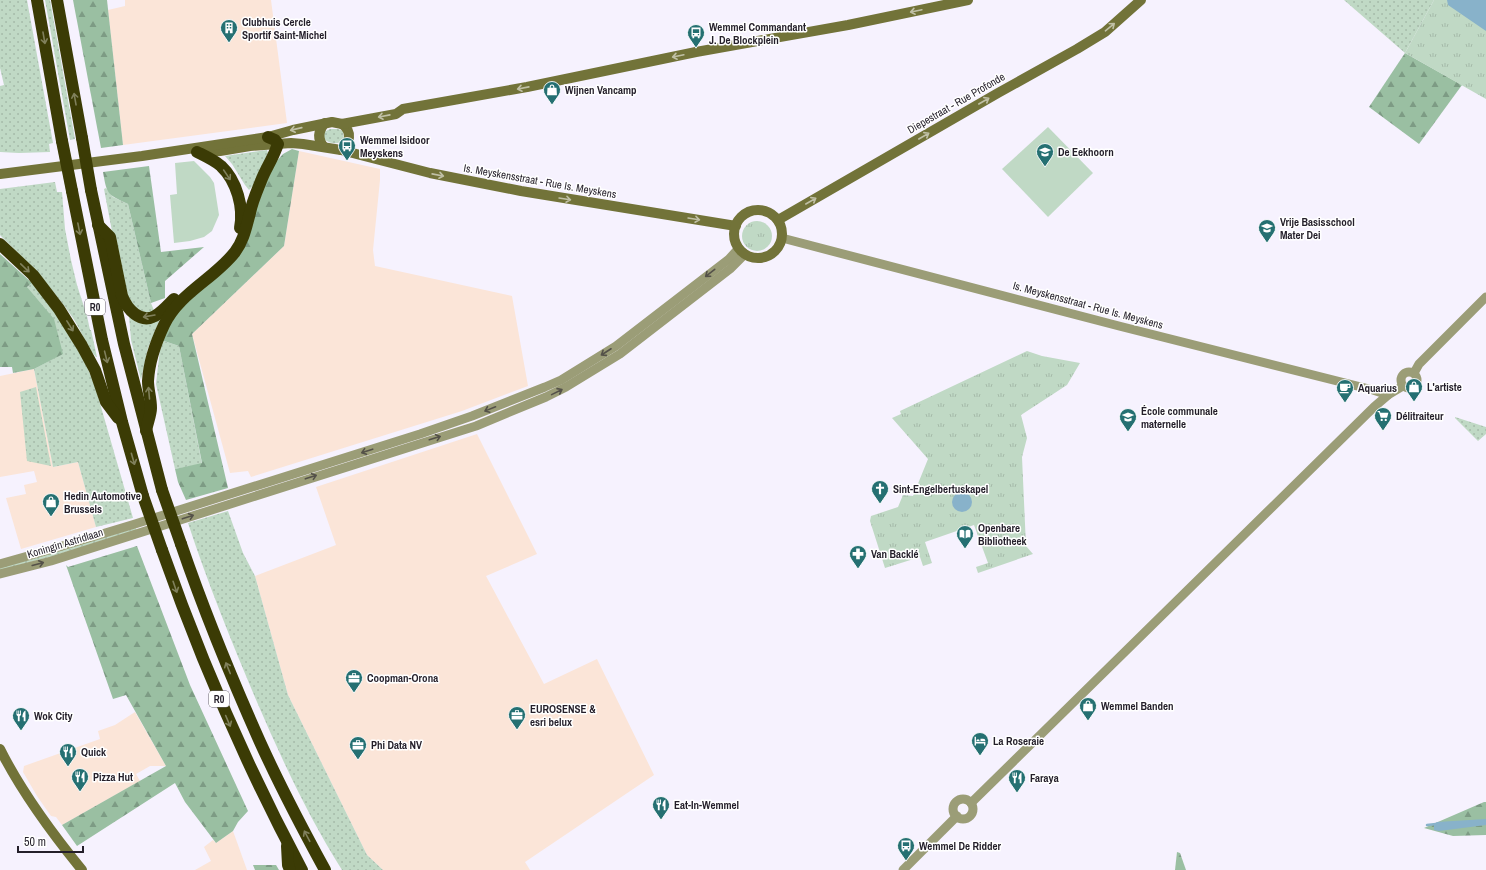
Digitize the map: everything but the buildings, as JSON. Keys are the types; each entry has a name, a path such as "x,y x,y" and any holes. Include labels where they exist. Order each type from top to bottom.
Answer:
{"highway":[{"name":"R0","path":"37,0 62,141 102,340 122,422 144,496 183,611 230,724 259,787 302,870"},
{"name":"R0","path":"57,0 98,225 124,344 162,490 200,599 260,743 325,870"},
{"path":"146,431 151,408 148,392 148,379 153,355 160,334 171,312 192,290 214,273 234,252 241,242 261,180 278,144 275,140 268,137"},
{"path":"98,225 110,237 124,302 133,314 148,318 154,316 165,308 226,253 238,234 242,219 240,200 234,185 224,170 220,165 197,152"},
{"path":"0,244 32,275 59,309 95,370 106,402 122,422"},
{"path":"287,842 288,865 290,870"}],"main road":[{"path":"0,174 167,153 268,137 325,123 332,122 342,124 396,114 403,109 527,87 696,52 848,25 968,0"},
{"name":"Diepestraat - Rue Profonde","path":"778,220 1077,49 1105,32 1141,0"},
{"path":"324,147 319,139 319,134 325,123"},
{"path":"341,150 348,144 350,136 349,131 342,124"},
{"name":"Is. Meyskensstraat - Rue Is. Meyskens","path":"167,153 220,151 250,146 291,143 324,147 430,173 550,197 736,226"},
{"path":"755,211 765,211 770,213 778,220 782,229 782,238 777,249 771,254 760,258 752,257 742,251 735,237 736,226 743,216 755,211"},
{"path":"0,749 36,811 82,870"}],"street":[{"name":"Is. Meyskensstraat - Rue Is. Meyskens","path":"782,238 1388,395"},
{"path":"136,529 472,416 561,380 616,346 729,259 742,251"},
{"path":"903,870 957,816 953,810 955,804 962,800 971,803 1388,395 1403,386 1408,388 1415,386 1417,380 1414,373 1418,364 1486,297"},
{"name":"Koningin Astridlaan","path":"0,564 49,550 136,529"},
{"name":"Koningin Astridlaan","path":"0,574 51,561 136,529"}],"shaded area":[{"path":"125,0 271,0 287,123 123,145 108,10 125,6"},
{"path":"299,151 380,169 373,250 375,266 512,296 528,386 462,411 251,477 248,471 230,473 192,334 284,246"},
{"path":"34,369 53,467 78,462 96,527 21,549 6,498 26,494 24,485 37,482 34,471 0,477 0,376"},
{"path":"477,434 537,554 486,576 544,684 597,659 654,775 525,862 530,870 383,870 367,855 288,695 255,576 336,545 316,487"},
{"path":"135,712 166,766 150,766 136,774 140,781 62,825 56,817 51,816 37,796 23,772 24,766 100,739 98,731 115,725"},
{"path":"233,831 247,870 195,870 211,861 204,847 213,840 216,843"}],"green space":[{"path":"0,0 27,0 53,143 49,144 50,152 0,152 0,86 4,85 0,68"},
{"path":"45,0 50,0 75,139 70,140"},
{"path":"73,0 107,0 123,145 101,148"},
{"path":"1344,0 1434,0 1405,53"},
{"path":"1434,0 1486,0 1486,99 1405,53"},
{"path":"1405,53 1462,85 1419,144 1369,107"},
{"path":"1048,127 1093,173 1048,217 1002,169"},
{"path":"330,129 338,129 343,131 344,139 335,143 325,140 323,134"},
{"path":"292,149 299,151 284,246 192,334 228,488 186,500 178,482 175,469 202,463 179,346 161,340 177,312 228,265 275,163 283,154"},
{"path":"267,150 268,153 253,186 249,190 225,156"},
{"path":"194,161 214,183 219,215 212,231 204,237 174,243 170,195 177,194 175,163"},
{"path":"149,166 161,252 204,247 165,281 165,298 151,303 128,204 109,193 103,172"},
{"path":"55,182 57,192 62,192 65,229 71,260 97,357 89,348 73,318 48,285 0,235 0,189"},
{"path":"106,188 113,197 128,204 151,303 155,313 147,315 130,305 118,263 104,189"},
{"path":"757,221 768,225 772,236 768,247 757,251 746,247 742,236 746,225"},
{"path":"0,254 32,283 27,287 54,319 63,354 34,369 13,373 12,367 0,367"},
{"path":"32,283 56,313 85,362 95,386 133,518 96,527 78,462 53,467 34,369 62,354 27,287"},
{"path":"129,316 160,319 148,348 141,380 131,340"},
{"path":"161,340 179,346 202,464 175,469 156,384"},
{"path":"1027,351 1042,356 1080,363 1067,385 1021,415 1027,438 1022,457 1026,546 1033,554 978,573 976,567 988,563 974,525 925,542 932,563 923,566 920,557 885,568 870,521 871,516 898,507 903,495 913,496 928,459 892,418 901,414 900,411"},
{"path":"36,387 51,466 27,461 20,392"},
{"path":"1455,417 1486,427 1486,434 1478,441"},
{"path":"228,511 243,553 255,576 288,695 367,855 383,870 342,870 296,788 238,658 188,523"},
{"path":"136,528 136,530 53,556 0,570 0,568"},
{"path":"137,546 190,685 248,811 238,822 233,831 216,843 185,802 175,783 77,846 62,825 166,766 126,695 113,699 66,565 68,567"},
{"path":"1486,802 1486,835 1453,836 1424,828"},
{"path":"1177,852 1180,853 1186,870 1175,870"},
{"path":"253,865 276,865 279,870 255,870"}],"water":[{"path":"1447,0 1486,0 1486,31 1448,5"},
{"path":"962,492 969,495 972,502 969,509 962,512 955,509 952,502 955,495"},
{"path":"1486,819 1486,825 1439,831 1434,830 1434,824 1437,822"}],"waterway":[{"path":"1427,825 1436,824"}],"place":[{"name":"Clubhuis Cercle Sportif Saint-Michel","path":"229,43"},
{"name":"Wemmel Commandant J. De Blockplein","path":"696,48"},
{"name":"Wijnen Vancamp","path":"552,105"},
{"name":"Wemmel Isidoor Meyskens","path":"347,161"},
{"name":"De Eekhoorn","path":"1045,167"},
{"name":"Vrije Basisschool Mater Dei","path":"1267,243"},
{"name":"L'artiste","path":"1414,402"},
{"name":"Aquarius","path":"1345,403"},
{"name":"Délitraiteur","path":"1383,431"},
{"name":"École communale maternelle","path":"1128,432"},
{"name":"Sint-Engelbertuskapel","path":"880,504"},
{"name":"Hedin Automotive Brussels","path":"51,517"},
{"name":"Openbare Bibliotheek","path":"965,549"},
{"name":"Van Backlé","path":"858,569"},
{"name":"Coopman-Orona","path":"354,693"},
{"name":"Wemmel Banden","path":"1088,721"},
{"name":"EUROSENSE & esri belux","path":"517,730"},
{"name":"Wok City","path":"21,731"},
{"name":"La Roseraie","path":"980,756"},
{"name":"Phi Data NV","path":"358,760"},
{"name":"Quick","path":"68,767"},
{"name":"Pizza Hut","path":"80,792"},
{"name":"Faraya","path":"1017,793"},
{"name":"Eat-In-Wemmel","path":"661,820"},
{"name":"Wemmel De Ridder","path":"906,861"}]}
